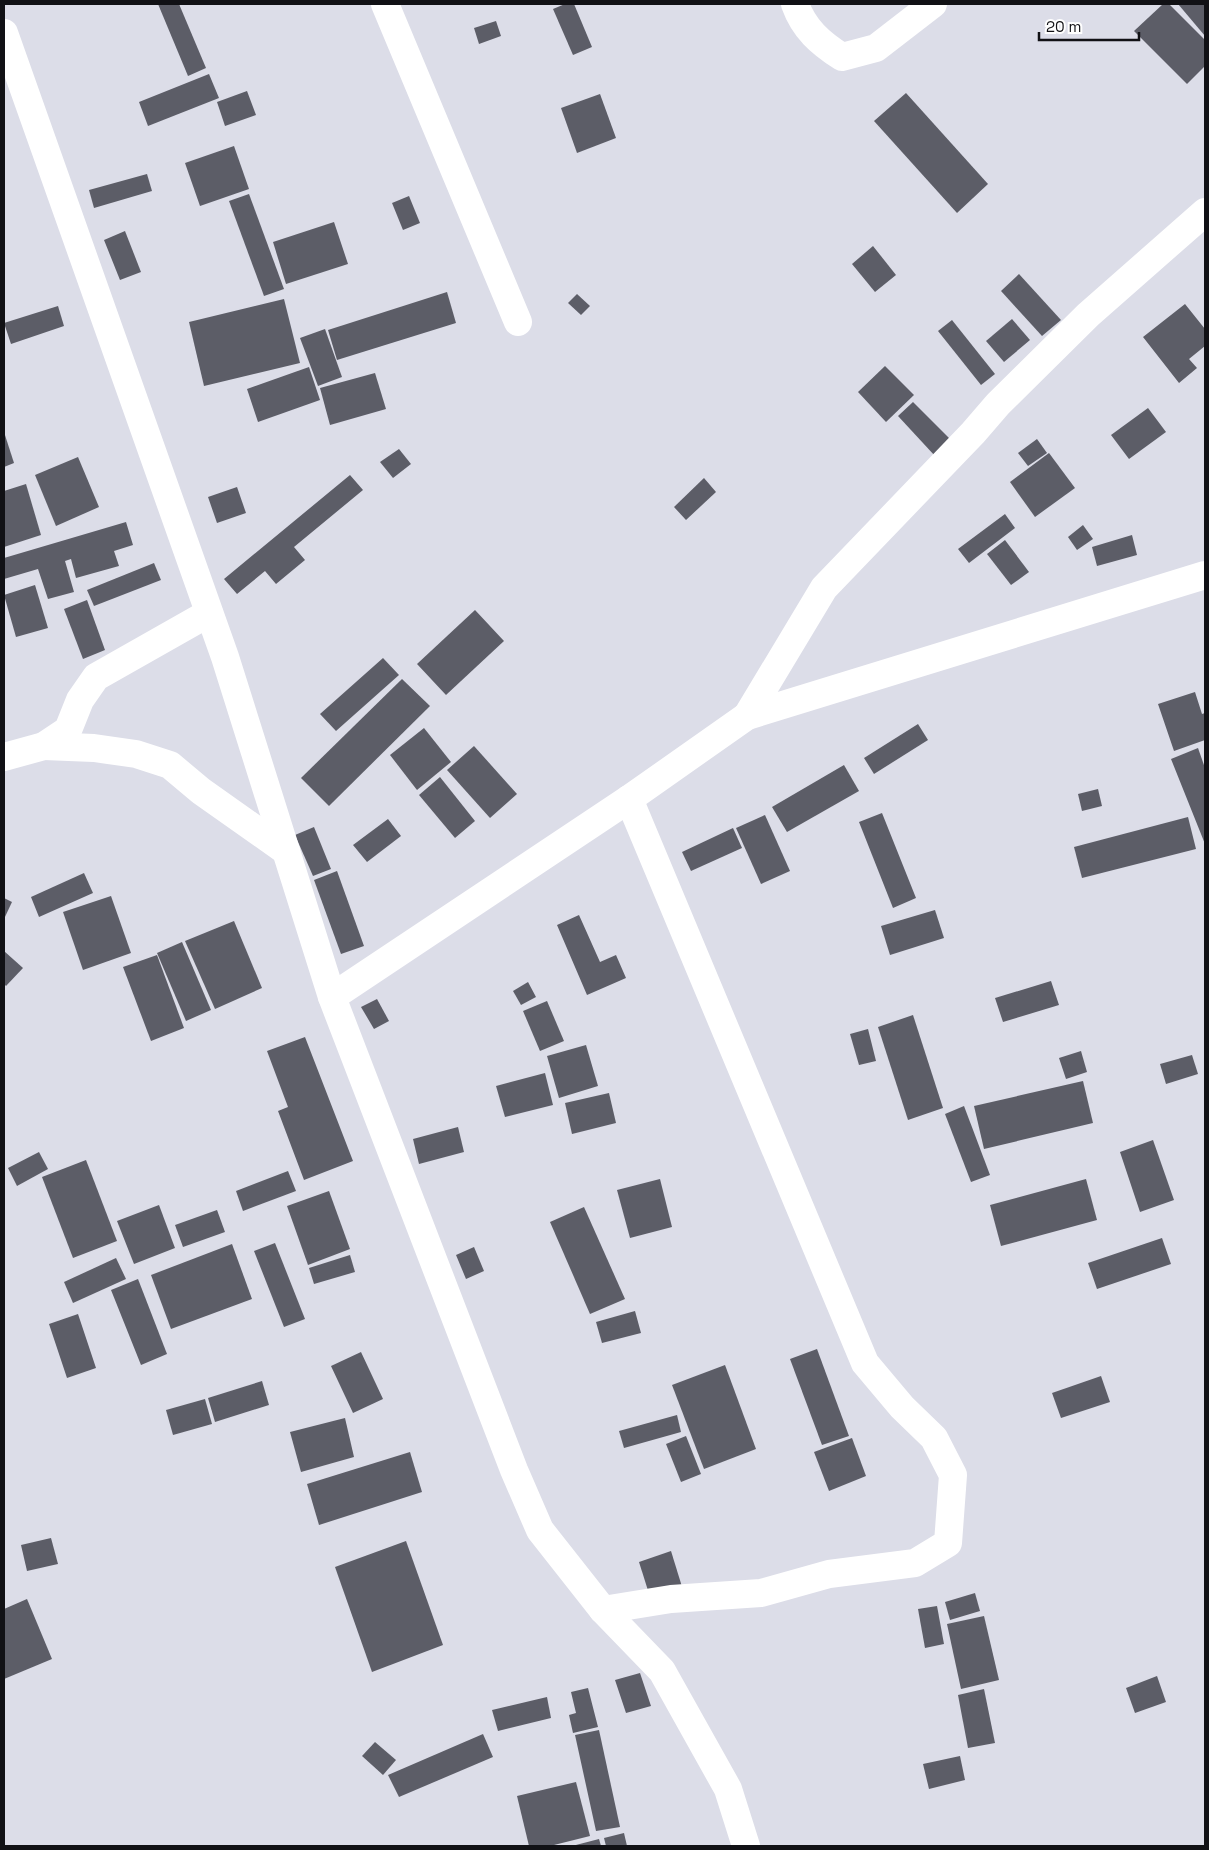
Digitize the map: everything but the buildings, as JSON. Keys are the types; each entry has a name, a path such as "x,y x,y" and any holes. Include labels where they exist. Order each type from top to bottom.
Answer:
{"street":[{"path":"385,4 518,322"},
{"path":"795,4 801,20 821,44 842,57 876,48 933,4"},
{"path":"4,33 209,613 332,997 521,1487 540,1530 603,1610 662,1671 728,1789 746,1846"},
{"path":"747,716 824,588 973,433 998,404 1088,315 1205,212"},
{"path":"332,997 629,799 747,716 1205,575"},
{"path":"44,746 68,730 80,700 96,677 209,613"},
{"path":"4,757 44,746 94,748 136,754 170,765 201,791 286,851"},
{"path":"603,1610 671,1599 761,1592 829,1574 915,1563 948,1543 953,1475 934,1438 902,1407 864,1363 629,799"}]}
